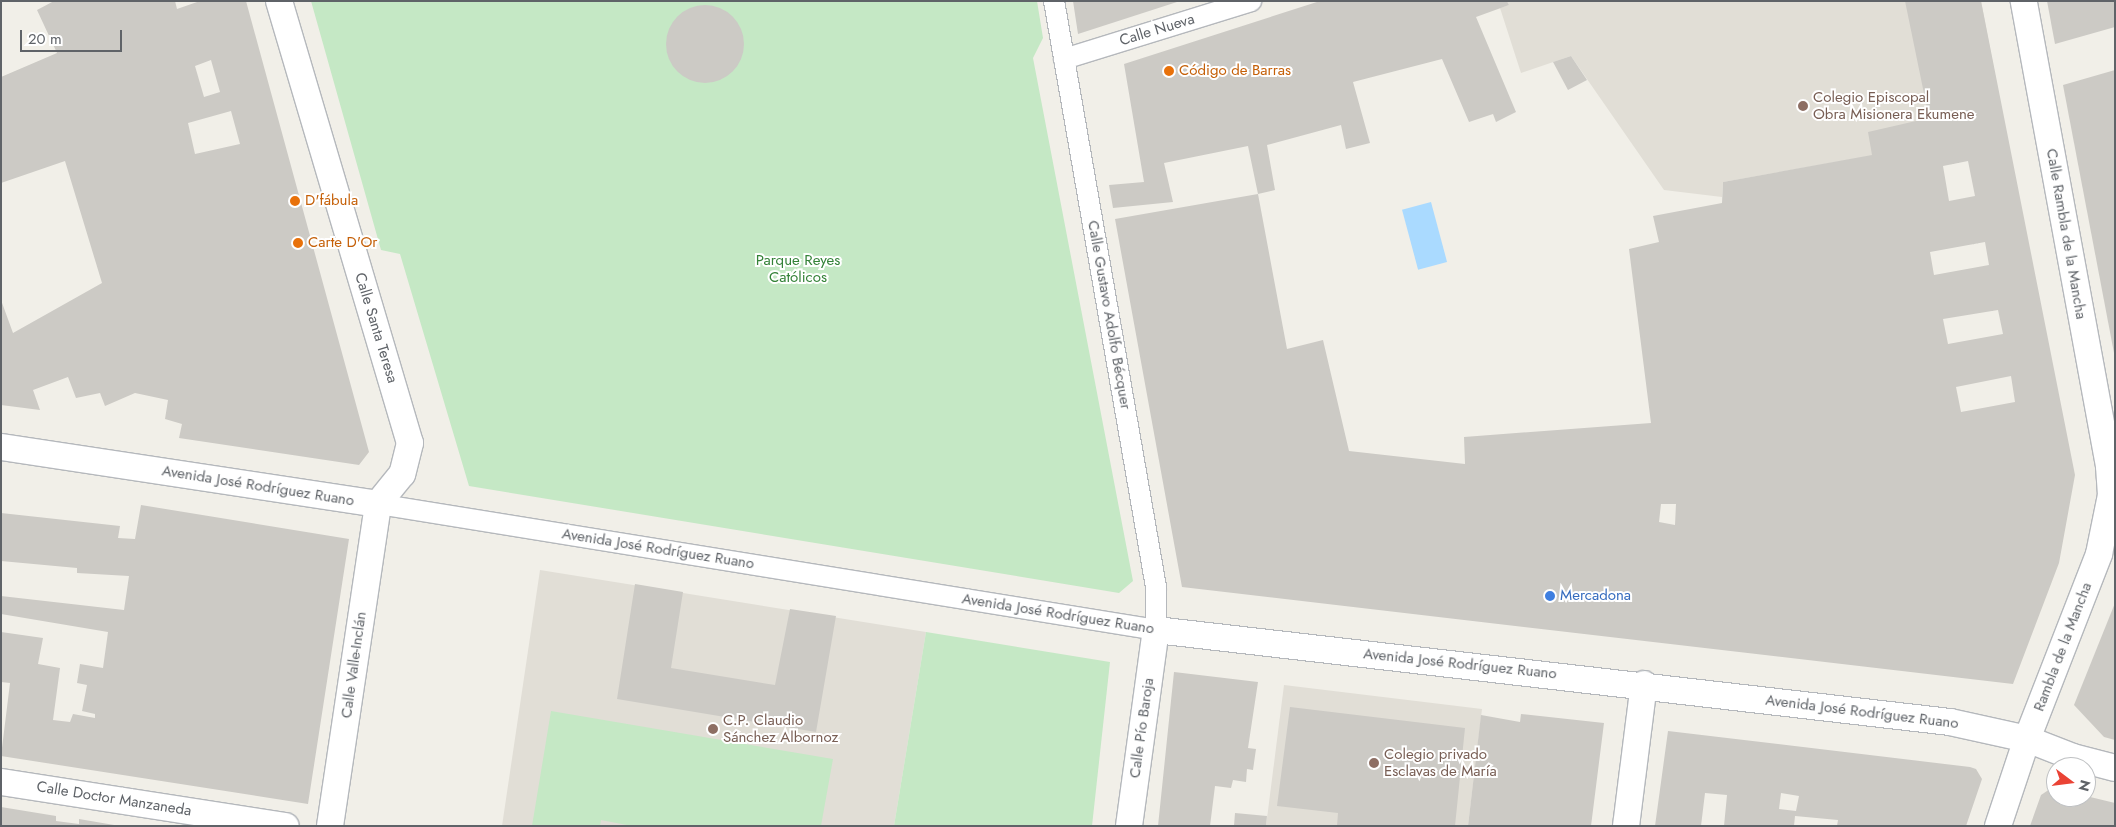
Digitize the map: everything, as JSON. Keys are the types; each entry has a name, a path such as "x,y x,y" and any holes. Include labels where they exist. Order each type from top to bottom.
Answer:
{"street":[{"name":"Calle Santa Teresa","path":"279,1 410,443 402,474 378,504"},
{"name":"Calle Gustavo Adolfo Bécquer","path":"1054,1 1156,587 1156,630"},
{"name":"Calle Nueva","path":"1064,59 1251,1"},
{"name":"Calle Rambla de la Mancha","path":"2024,1 2112,465"},
{"name":"Avenida José Rodríguez Ruano","path":"1,447 378,504 1156,630 1644,684 1950,722 2027,739 2073,757 2115,768"},
{"name":"Rambla de la Mancha","path":"1998,826 2027,739 2099,554 2113,494 2112,465"},
{"name":"Calle Valle-Inclán","path":"330,826 378,504"},
{"name":"Calle Pío Baroja","path":"1129,826 1156,630"},
{"path":"1626,826 1644,684"},
{"name":"Calle Doctor Manzaneda","path":"1,782 286,826"}],"shaded area":[{"name":"Colegio Episcopal Obra Misionera Ekumene","path":"1507,1 1981,1 2006,132 1723,182 1722,197 1664,190 1571,56 1521,73 1500,8 1509,5"},
{"name":"C.P. Claudio Sánchez Albornoz","path":"540,570 926,632 894,826 502,826"},
{"name":"Colegio privado Esclavas de María","path":"1284,685 1482,709 1468,826 1266,826"}],"green space":[{"name":"Parque Reyes Católicos","path":"311,1 1037,1 1043,38 1033,58 1133,581 1119,593 469,486 400,254 381,250"},
{"path":"926,632 1110,662 1092,826 894,826"},
{"path":"551,711 833,759 821,826 632,826 601,820 600,826 532,826"}],"water":[{"path":"1431,202 1447,262 1418,270 1402,210"}],"building":[{"path":"54,1 175,1 177,9 200,1 246,1 369,452 359,465 179,438 182,424 165,419 168,400 135,393 105,406 100,393 76,398 68,377 33,390 40,410 1,405 1,300 13,333 102,283 65,161 1,183 1,77 57,53 37,10","holes":["211,60 220,92 204,97 195,66","231,111 240,144 195,154 188,123"]},
{"path":"1073,1 1177,1 1177,2 1078,34"},
{"path":"1320,1 1507,1 1509,5 1476,17 1516,112 1496,122 1493,114 1469,122 1442,59 1353,82 1370,143 1346,149 1341,125 1267,145 1275,190 1258,194 1248,146 1164,163 1173,202 1113,208 1109,185 1144,182 1124,64"},
{"path":"1905,1 1981,1 2075,475 2059,563 2013,684 1182,587 1115,219 1258,194 1287,349 1323,340 1349,451 1465,464 1464,437 1651,423 1629,249 1659,242 1653,216 1722,203 1723,182 1872,155 1868,132 1929,118","holes":["1968,161 1975,196 1949,201 1943,166","1985,242 1989,265 1934,275 1930,252","1998,310 2003,334 1948,344 1943,319","2011,376 2015,402 1961,412 1956,387","1661,504 1676,504 1675,525 1659,522"]},
{"path":"2047,1 2115,1 2115,27 2055,44"},
{"path":"697,5 713,5 727,11 738,22 744,36 744,52 738,66 727,77 713,83 697,83 683,77 672,66 666,52 666,36 672,22 683,11"},
{"path":"1571,56 1587,80 1568,90 1553,62"},
{"path":"2115,70 2115,352 2114,353 2063,85"},
{"path":"141,505 349,539 308,804 1,756 10,683 1,682 1,632 43,638 38,664 60,668 53,720 70,722 73,714 95,718 95,714 82,711 87,685 77,683 80,664 103,668 108,632 1,614 1,596 124,610 129,576 77,573 77,568 1,561 1,513 120,526 118,538 135,539"},
{"path":"635,584 683,592 671,668 775,685 790,609 836,616 816,732 617,699"},
{"path":"2115,603 2115,740 2104,737 2074,705"},
{"path":"1174,672 1258,682 1248,748 1256,749 1253,770 1247,769 1246,782 1233,780 1231,788 1215,786 1210,826 1158,826"},
{"name":"Colegio privado Esclavas de María","path":"1290,707 1465,728 1455,826 1337,826 1338,813 1277,806"},
{"path":"1521,714 1604,723 1591,826 1468,826 1481,715 1520,722"},
{"path":"1668,731 1970,767 1976,769 1982,779 1966,826 1837,826 1838,820 1795,816 1794,826 1724,826 1727,795 1705,793 1701,826 1655,826","holes":["1781,793 1799,796 1796,811 1779,809"]},
{"path":"2046,792 2046,807 2096,807 2096,798 2115,803 2115,826 2030,826 2041,795"},
{"path":"1,807 56,816 56,821 79,824 79,819 120,826 1,826"},
{"path":"1235,813 1267,816 1266,826 1234,826"}],"place":[{"name":"Código de Barras","path":"1169,71"},
{"name":"Colegio Episcopal Obra Misionera Ekumene","path":"1803,106"},
{"name":"D'fábula","path":"295,201"},
{"name":"Carte D'Or","path":"298,243"},
{"name":"Mercadona","path":"1550,596"},
{"name":"C.P. Claudio Sánchez Albornoz","path":"713,729"},
{"name":"Colegio privado Esclavas de María","path":"1374,763"}]}
